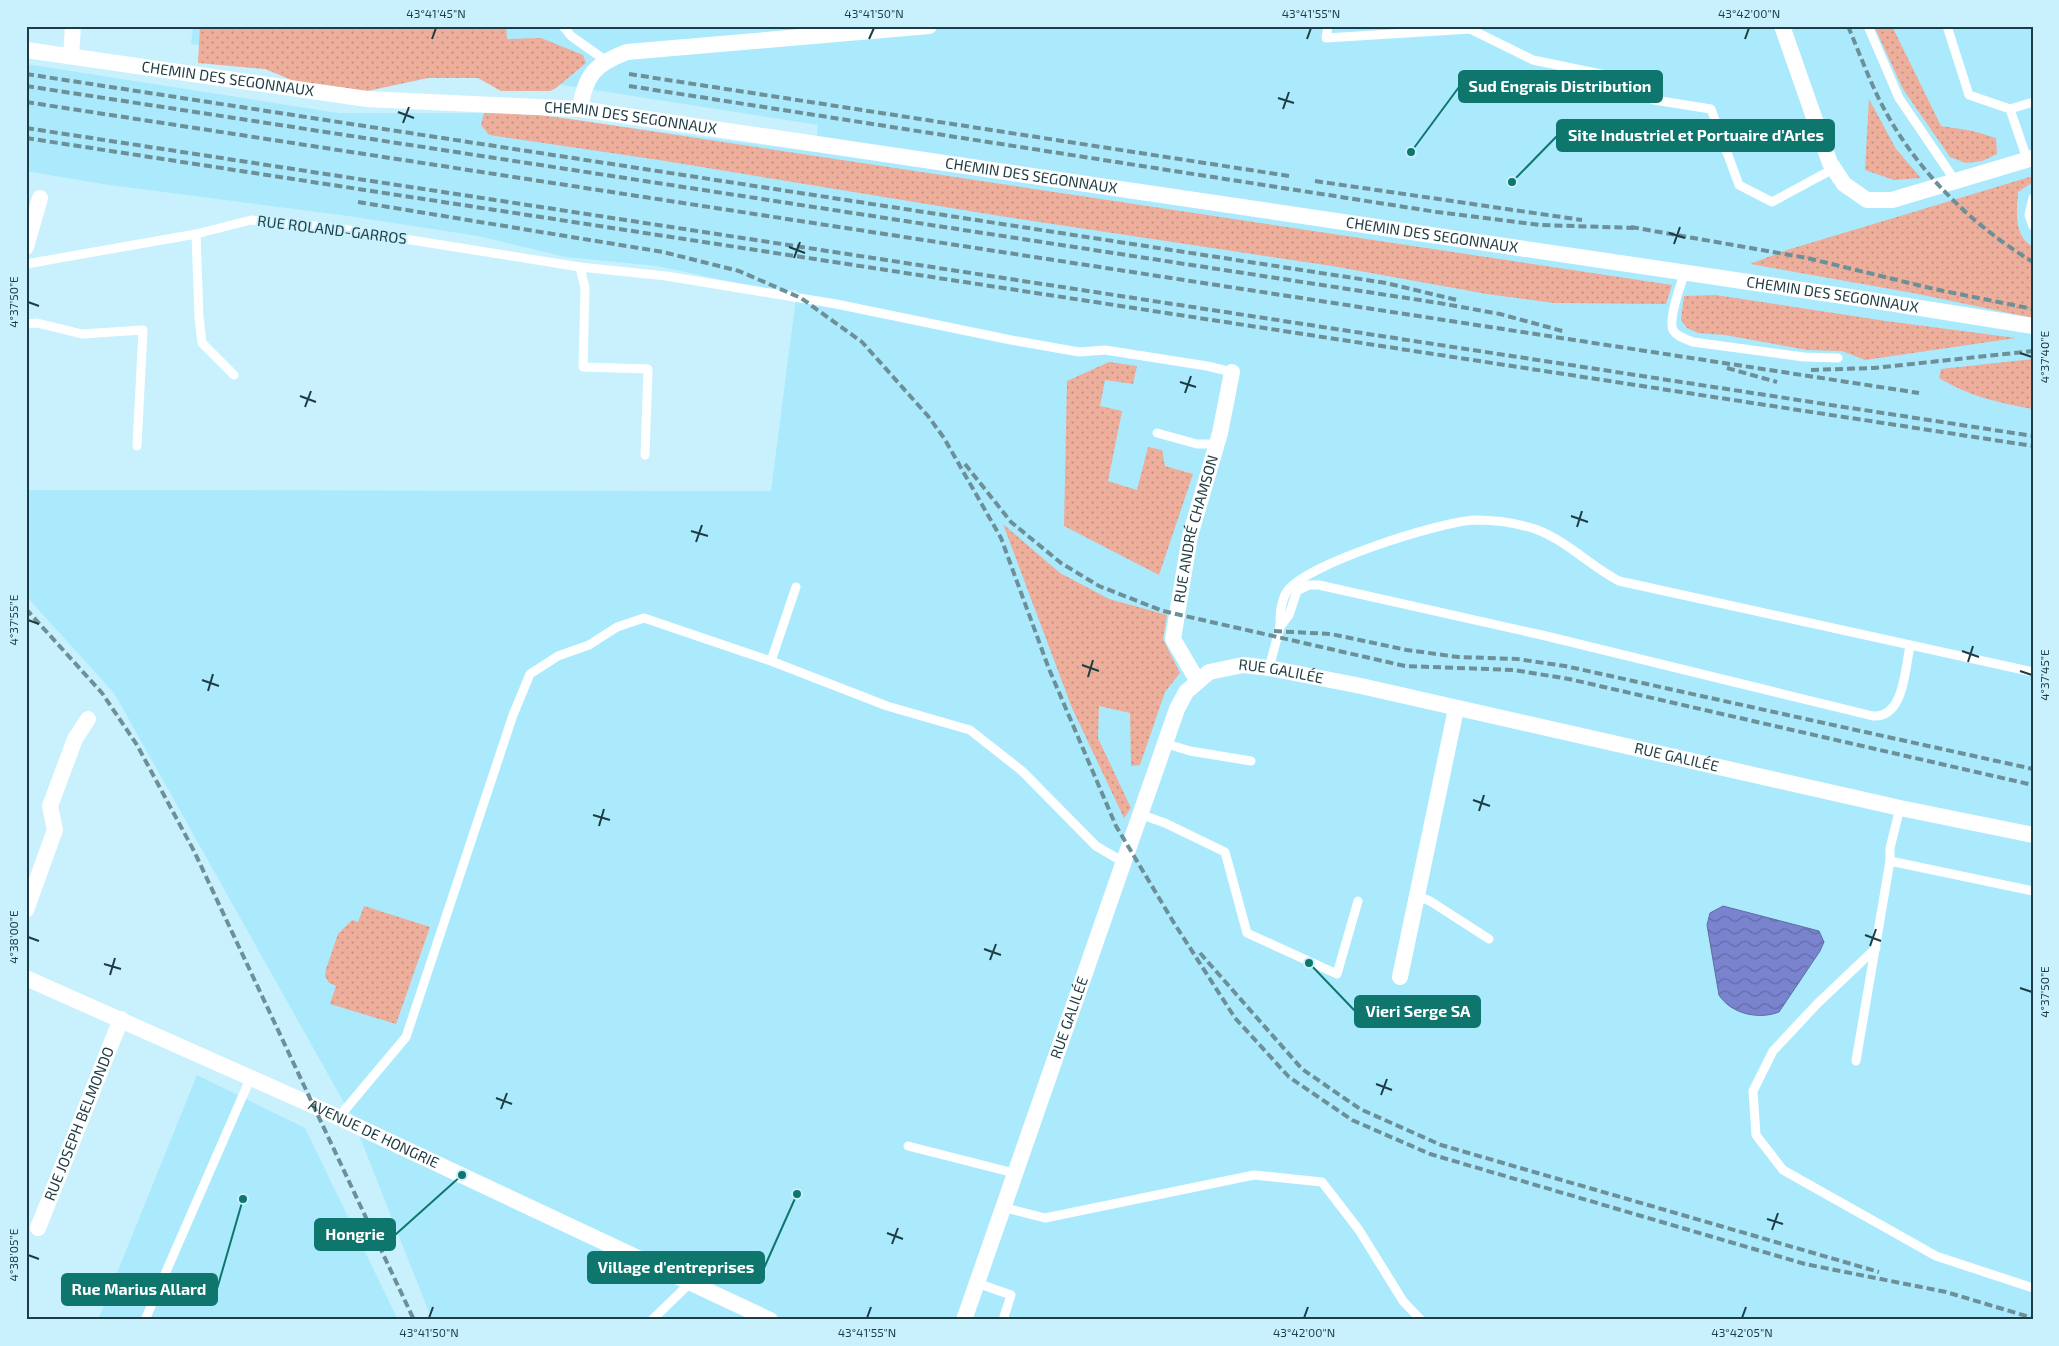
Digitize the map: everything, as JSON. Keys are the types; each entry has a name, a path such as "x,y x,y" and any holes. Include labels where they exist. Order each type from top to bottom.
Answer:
{"street":[{"path":"71,56 73,26"},
{"path":"580,109 588,79 605,60 627,52 928,26"},
{"path":"1782,26 1833,168 1844,184 1867,200 1892,200 2030,158"},
{"name":"CHEMIN DES SEGONNAUX","path":"26,50 367,99 580,109 1685,272 2033,326"},
{"path":"26,246 40,198"},
{"name":"RUE ANDRÉ CHAMSON","path":"1197,680 1173,639 1190,536 1217,444 1232,372"},
{"name":"RUE GALILÉE","path":"964,1320 1002,1207 1142,815 1177,709 1186,692 1197,680 1209,672 1243,666 1269,668 1361,686 1900,808 2033,835"},
{"path":"1400,977 1456,709"},
{"path":"26,910 32,877 55,830 50,806 75,740 88,719"},
{"name":"AVENUE DE HONGRIE","path":"26,978 338,1118 690,1282 743,1314 770,1320"},
{"name":"RUE JOSEPH BELMONDO","path":"38,1228 120,1019"}],"lane":[{"path":"563,26 571,36 605,60"},
{"path":"1328,26 1326,38 1470,29 1533,60 1625,79 1654,100 1711,108 1739,185 1772,202 1833,168"},
{"path":"1868,26 1899,98 1956,182"},
{"path":"1947,26 1969,95 2010,109 2033,102"},
{"path":"2010,109 2030,158"},
{"path":"2033,198 2029,215 2033,226"},
{"name":"RUE ROLAND-GARROS","path":"26,264 196,234 251,220 336,228 580,267 666,276 836,304 1079,352 1105,350 1207,366 1232,372"},
{"path":"196,234 199,317 202,343 234,375"},
{"path":"580,267 585,288 583,367 648,369 645,455"},
{"path":"1685,272 1672,318 1673,329 1681,338 1693,342 1804,357 1838,358"},
{"path":"26,324 37,323 82,334 144,330 137,446"},
{"path":"1157,433 1197,444 1217,444"},
{"path":"1269,668 1280,627 1280,613 1286,593 1308,574 1343,558 1392,541 1436,528 1474,520 1506,523 1535,529 1561,542 1600,572 1619,581 2033,672"},
{"path":"1280,627 1289,615 1297,591 1309,585 1319,585 1882,716 1888,713 1896,704 1910,646"},
{"path":"771,661 796,587"},
{"path":"338,1118 406,1037 513,715 530,674 558,656 589,646 617,627 644,618 771,661 887,706 970,730 1022,771 1096,846 1124,863"},
{"path":"1164,744 1190,751 1251,761"},
{"path":"1856,1061 1890,861 1890,848 1900,808"},
{"path":"1142,815 1165,823 1225,852 1247,933 1337,974 1358,901"},
{"path":"1890,861 2033,890"},
{"path":"1417,896 1430,901 1489,939"},
{"path":"1876,948 1817,1004 1773,1052 1753,1091 1756,1135 1783,1170 1936,1256 2033,1288"},
{"path":"145,1320 250,1079"},
{"path":"908,1146 1014,1173"},
{"path":"1002,1207 1045,1218 1254,1175 1322,1182 1359,1230 1403,1301 1421,1320"},
{"path":"652,1320 690,1282"},
{"path":"977,1283 1011,1295 1003,1320"}],"shaded area":[{"path":"193,26 2033,26 2033,1320 432,1320 352,1117 114,693 26,596 26,490 771,491 797,290 761,288 657,266 566,257 478,236 348,216 102,184 26,171 26,64 338,113 521,113 815,152 818,125 486,73 191,44"},
{"path":"200,26 506,26 507,39 541,38 583,55 586,63 550,91 501,91 478,78 428,78 358,93 294,81 265,69 198,63"},
{"path":"1874,26 1892,26 1941,126 1973,131 1996,138 1997,154 1982,161 1966,163 1950,157 1903,89"},
{"path":"1869,99 1896,149 1921,178 1894,180 1865,170"},
{"path":"484,113 539,115 577,120 1672,285 1666,304 1554,303 1487,294 1332,266 1000,216 659,160 489,135 481,125"},
{"path":"2033,176 2033,182 2018,192 2017,215 2019,230 2022,236 2033,247 2033,318 1913,293 1750,264 1787,250"},
{"path":"1716,295 1886,321 2016,338 1865,360 1842,351 1807,350 1725,335 1698,333 1687,328 1681,320 1684,296"},
{"path":"2033,359 2033,409 1984,398 1961,390 1939,378 1941,369"},
{"path":"1109,362 1137,366 1133,384 1105,380 1100,406 1122,411 1108,481 1137,490 1148,447 1162,450 1165,466 1193,474 1159,575 1064,526 1067,381"},
{"path":"1003,524 1060,573 1109,599 1167,615 1163,639 1180,673 1165,692 1140,765 1131,766 1130,713 1099,706 1098,738 1131,808 1124,818 1072,708"},
{"path":"364,906 430,927 396,1024 330,1004 336,986 329,983 325,976 338,934 352,920 358,922"},
{"path":"197,1075 305,1128 398,1320 98,1320"}],"water":[{"path":"1723,906 1819,931 1824,942 1820,951 1779,1012 1763,1015 1746,1014 1731,1007 1719,995 1707,925 1710,913"}],"railway":[{"path":"1848,26 1866,71 1891,122 1924,169 1964,211 2009,247 2033,262"},
{"path":"26,74 1386,283 1457,300"},
{"path":"629,74 1289,176"},
{"path":"26,86 1439,303 1500,314 1566,332"},
{"path":"629,86 1437,212 1540,225 1638,228"},
{"path":"26,102 1919,393"},
{"path":"26,128 2033,436"},
{"path":"26,138 2033,446"},
{"path":"1315,181 1582,220"},
{"path":"358,202 663,252 739,271 801,298 862,342 928,416 944,438 1001,538 1049,669 1116,826 1174,923 1235,1018 1289,1077 1352,1120 1430,1154 1805,1264 1946,1292 2033,1318"},
{"path":"1631,227 1807,258 1934,289 2033,309"},
{"path":"1811,370 1874,368 2033,351"},
{"path":"1727,368 1777,382"},
{"path":"965,464 1011,522 1061,563 1099,586 1163,611 1405,666 1514,670 1569,679 2033,785"},
{"path":"26,609 102,693 137,745 194,851 414,1320"},
{"path":"1274,631 1331,634 1407,650 1458,657 1517,659 1565,666 2033,769"},
{"path":"1200,953 1302,1069 1360,1109 1441,1145 1879,1272"}],"place":[{"name":"Sud Engrais Distribution","path":"1411,152"},
{"name":"Site Industriel et Portuaire d'Arles","path":"1512,182"},
{"name":"Vieri Serge SA","path":"1309,963"},
{"name":"Hongrie","path":"462,1175"},
{"name":"Village d'entreprises","path":"797,1194"},
{"name":"Rue Marius Allard","path":"243,1199"}]}
